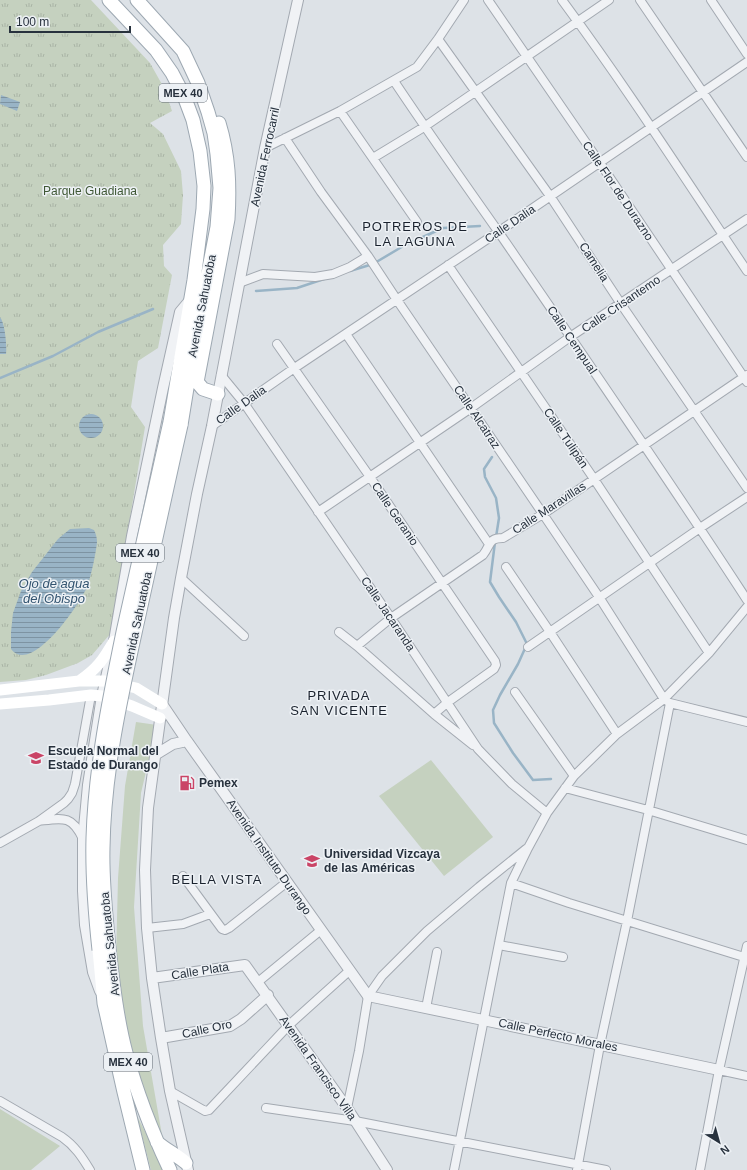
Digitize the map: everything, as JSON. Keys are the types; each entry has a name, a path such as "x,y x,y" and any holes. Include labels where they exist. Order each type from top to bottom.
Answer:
{"main road":[{"name":"Avenida Sahuatoba","path":"109,0 156,50 172,73 184,96 193,120 200,151 204,186 203,209 175,424"},
{"name":"Avenida Sahuatoba","path":"137,0 183,51 198,83 214,133 220,188 217,227 193,351 137,568 116,664 100,758 93,838 95,911 126,1052 139,1098 170,1170"},
{"path":"183,51 197,65 209,93 224,141 229,169 230,194 228,219 197,382 203,389 218,394"},
{"path":"78,697 79,681 97,667 114,641"},
{"path":"0,690 79,681 105,681 136,688 162,704"},
{"path":"0,704 91,695 102,696 166,718"},
{"name":"MEX 40","path":"104,949 104,1003"},
{"name":"Avenida Sahuatoba","path":"104,1003 143,1170"},
{"path":"156,1140 164,1148 175,1154 187,1166"}],"street":[{"name":"Avenida Ferrocarril","path":"221,375 265,148 298,0"},
{"path":"265,148 340,111 416,67 438,39 464,0"},
{"name":"Calle Flor de Durazno","path":"488,0 746,378"},
{"path":"562,0 651,128 747,271"},
{"path":"373,158 424,127 609,0"},
{"path":"640,0 747,157"},
{"path":"711,0 747,54"},
{"name":"Camelia","path":"438,39 550,196 621,304 747,488"},
{"name":"Calle Dalia","path":"212,426 293,369 498,232 747,62"},
{"name":"Calle Cempual","path":"394,81 424,127 645,445 747,600"},
{"path":"340,111 417,222"},
{"name":"Calle Alcatraz","path":"285,138 321,192 368,256 543,514 667,701"},
{"name":"Calle Crisantemo","path":"318,512 471,408 570,338 747,219"},
{"path":"239,283 263,274 315,277 333,274 350,267 368,256"},
{"name":"Calle Tulipán","path":"448,265 594,479 709,653"},
{"path":"104,1003 93,972 85,924 83,839 88,785 102,696 114,641 132,536 178,320 180,312 190,300"},
{"path":"346,334 489,544"},
{"name":"Calle Geranio","path":"276,344 370,477 495,661 496,664 494,669 448,702"},
{"path":"162,704 181,578 221,375"},
{"name":"Calle Jacaranda","path":"221,375 244,404 448,702 478,749 512,784 547,813"},
{"name":"Calle Maravillas","path":"357,646 391,618 483,555 489,544 496,538 503,538 543,514 746,378"},
{"path":"528,647 747,496"},
{"path":"506,567 617,734"},
{"path":"181,578 244,636"},
{"path":"454,1170 461,1141 511,883 528,848 547,813 574,776 617,734 667,701 747,607"},
{"path":"339,632 434,714 478,749"},
{"path":"515,692 574,776"},
{"path":"0,843 38,821 64,803 72,794 91,695"},
{"path":"667,701 747,722"},
{"path":"577,1167 600,1045 648,810 667,701"},
{"path":"434,714 448,702"},
{"name":"Avenida Instituto Durango","path":"162,704 166,718 187,741 368,996"},
{"path":"166,718 155,755 148,808 145,870 147,928 152,978 170,1092 187,1166"},
{"path":"155,755 173,744 187,741"},
{"path":"565,788 648,810 747,840"},
{"path":"38,821 58,819 70,821 79,830 83,839"},
{"path":"347,1108 359,1051 368,996 382,976 427,931 528,848"},
{"path":"183,876 210,914 222,929 225,930 287,882"},
{"path":"511,883 569,903 746,958"},
{"path":"147,928 183,924 210,914"},
{"path":"258,982 321,930"},
{"path":"499,945 563,957"},
{"path":"700,1170 718,1070 746,958 747,946"},
{"path":"426,1008 437,952"},
{"name":"Calle Plata","path":"152,978 243,965 248,966"},
{"name":"Avenida Francisco Villa","path":"248,966 347,1108 387,1170"},
{"path":"170,1092 204,1111 209,1110 289,1025 350,971"},
{"name":"Calle Oro","path":"161,1038 230,1026 241,1019 268,995"},
{"name":"Calle Perfecto Morales","path":"368,996 747,1076"},
{"name":"Avenida Sahuatoba","path":"104,1003 113,1069 137,1170"},
{"path":"0,1101 70,1143 78,1151 90,1170"},
{"path":"266,1108 355,1121 461,1141 577,1167 606,1170"}],"green space":[{"name":"Parque Guadiana","path":"0,0 91,0 150,63 164,88 172,111 150,123 163,134 181,171 183,195 181,224 163,245 164,266 172,275 158,348 138,361 131,407 145,427 111,633 92,655 78,663 46,675 26,680 0,682"},
{"path":"136,722 157,725 141,793 134,907 143,1026 163,1141 143,1094 129,1043 116,961 118,878 125,786"},
{"path":"431,760 493,837 444,876 379,796"},
{"path":"0,1109 60,1146 31,1170 0,1170"},
{"path":"137,1116 165,1170 151,1170"}],"water":[{"path":"1,95 20,102 17,111 0,104"},
{"path":"0,317 6,340 6,354 0,354"},
{"path":"91,414 96,415 102,421 102,431 96,437 91,438 86,437 80,431 79,426 80,421 86,415"},
{"name":"Ojo de agua del Obispo","path":"89,528 94,530 97,542 90,577 83,596 65,621 42,646 30,653 20,655 11,649 11,632 13,613 21,591 32,572 58,539 70,529"}],"waterway":[{"path":"350,271 373,264 405,245 443,228 480,226"},
{"path":"256,291 297,288 324,279"},
{"path":"0,378 53,356 98,332 153,309"},
{"path":"492,457 484,469 485,477 496,498 499,518 496,537"},
{"path":"495,542 490,582 516,622 527,644 493,710 494,723 513,753 533,780 551,779"}],"place":[{"name":"Escuela Normal del Estado de Durango","path":"36,758"},
{"name":"Pemex","path":"187,783"},
{"name":"Universidad Vizcaya de las Américas","path":"312,861"}],"district":[{"name":"POTREROS DE LA LAGUNA","path":"415,234"},
{"name":"PRIVADA SAN VICENTE","path":"339,702"},
{"name":"BELLA VISTA","path":"217,879"}]}
